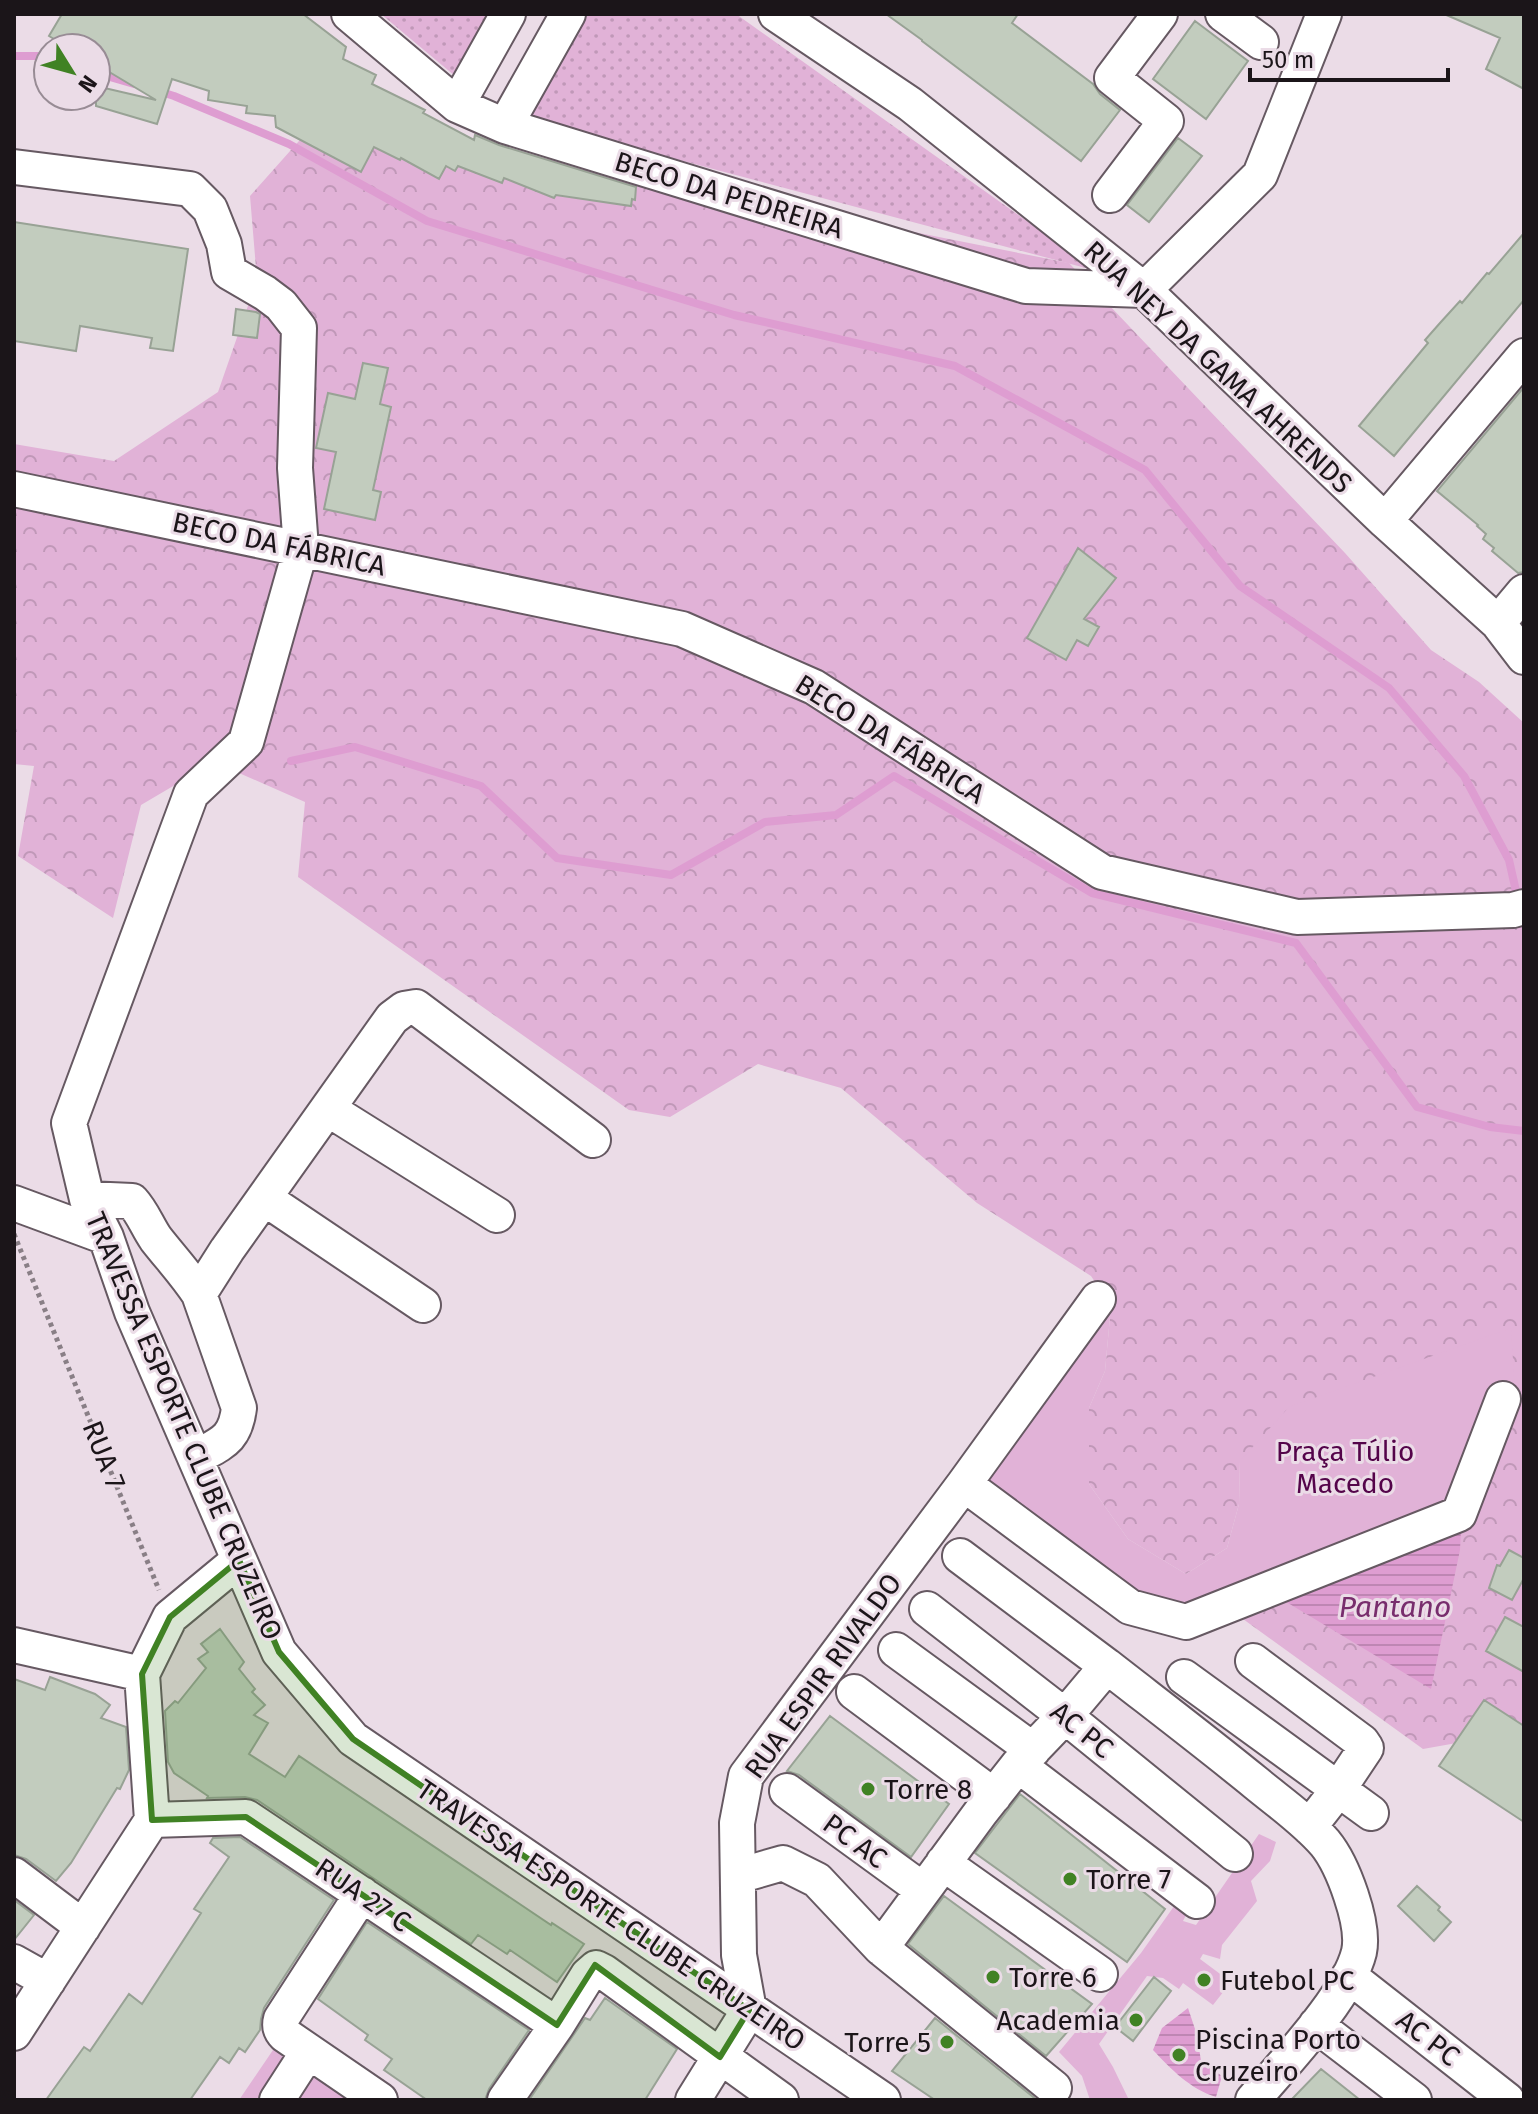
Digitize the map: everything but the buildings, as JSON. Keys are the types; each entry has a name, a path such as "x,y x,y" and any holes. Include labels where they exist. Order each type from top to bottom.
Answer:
{"street":[{"name":"BECO DA PEDREIRA","path":"349,14 457,105 505,126 1026,286 1144,290"},
{"path":"457,105 508,14"},
{"path":"505,126 568,14"},
{"name":"RUA NEY DA GAMA AHRENDS","path":"776,14 910,104 1144,290 1385,521 1498,623 1524,657"},
{"path":"1110,195 1166,121 1112,78 1160,14"},
{"path":"1223,14 1261,42"},
{"path":"1144,290 1260,175 1324,14"},
{"path":"14,167 190,189 210,209 224,244 229,272 281,305 299,328 295,468 301,548"},
{"path":"1385,521 1524,356"},
{"name":"BECO DA FÁBRICA","path":"14,489 682,629 814,687 1102,872 1297,917 1519,909"},
{"name":"TRAVESSA ESPORTE CLUBE CRUZEIRO","path":"301,548 246,742 191,794 69,1123 87,1199 106,1237 132,1312 279,1652 353,1739 883,2100"},
{"path":"1498,623 1524,592"},
{"path":"199,1294 392,1018 404,1009 416,1007 593,1140"},
{"path":"328,1109 497,1215"},
{"path":"264,1198 423,1305"},
{"path":"87,1199 132,1201 154,1236 199,1294 239,1408 237,1427 226,1440 195,1458"},
{"path":"14,1203 106,1237"},
{"name":"RUA ESPIR RIVALDO","path":"749,2010 739,1955 737,1823 746,1776 1098,1299"},
{"path":"964,1484 1130,1607 1186,1622 1459,1514 1503,1399"},
{"path":"960,1556 1107,1666 1309,1827 1327,1846 1341,1869 1356,1909 1360,1949 1349,1976 1316,2025 1253,2100"},
{"path":"14,2033 152,1820 142,1674 170,1617 239,1560"},
{"name":"AC PC","path":"927,1609 1235,1854"},
{"path":"14,1645 142,1674"},
{"name":"AC PC","path":"896,1650 1025,1758"},
{"path":"1253,1661 1366,1748 1364,1755 1309,1827"},
{"path":"881,1948 994,1796 1107,1666"},
{"path":"1184,1677 1371,1813"},
{"path":"854,1692 994,1796"},
{"path":"1025,1758 1197,1901"},
{"name":"PC AC","path":"787,1791 933,1877"},
{"name":"RUA 27 C","path":"152,1820 246,1817 557,2025"},
{"path":"738,1876 783,1863 817,1880 881,1948 1054,2088"},
{"path":"14,1875 83,1927"},
{"path":"933,1877 1100,1974"},
{"path":"362,1894 281,2019 281,2031 380,2100"},
{"path":"14,1962 48,1981"},
{"path":"505,2100 588,1975 596,1968 781,2100"},
{"name":"AC PC","path":"1349,1976 1507,2100"},
{"path":"693,2100 749,2010"},
{"name":"AC PC","path":"1316,2025 1414,2100"},
{"path":"277,2100 308,2052"}],"path":[{"name":"RUA 7","path":"14,1234 170,1617"}],"highlighted area":[{"path":"239,1560 279,1652 353,1739 749,2010 720,2057 595,1965 557,2025 246,1817 152,1820 142,1674 170,1617"}],"green space":[{"path":"381,14 487,14 455,76"},
{"path":"588,14 736,14 1097,271 529,120"},
{"path":"323,114 1069,263 1345,553 1431,650 1479,682 1524,723 1524,1731 1423,1749 1243,1619 1283,1600 1240,1461 1239,1504 1227,1548 1186,1574 1128,1539 1089,1484 1089,1408 1105,1371 1111,1306 1091,1276 977,1203 841,1088 758,1064 670,1117 629,1110 298,877 305,802 214,762 141,805 113,918 18,856 34,766 14,764 14,444 114,461 218,392 257,280 250,196"},
{"name":"Praça Túlio Macedo","path":"1111,1306 1105,1371 1089,1408 1089,1484 1128,1539 1186,1574 1227,1548 1239,1504 1240,1461 1289,1407 1511,1328 1515,1393 1457,1507 1180,1610 1133,1598 975,1477"},
{"path":"1259,1834 1276,1842 1270,1861 1251,1881 1257,1901 1222,1945 1220,1959 1203,1954 1200,1959 1231,1982 1213,2005 1183,1983 1179,1989 1163,1978 1147,1976 1099,2044 1129,2100 1090,2100 1082,2076 1059,2052 1141,1953 1177,1902 1189,1909 1183,1921 1196,1925"},
{"path":"290,2025 401,2100 239,2100"}],"water":[{"name":"Pantano","path":"1461,1529 1460,1550 1431,1689 1283,1600"},
{"name":"Piscina Porto Cruzeiro","path":"1188,2008 1201,2061 1222,2076 1216,2097 1189,2084 1153,2050 1162,2028"}],"waterway":[{"path":"14,56 32,56"},
{"path":"112,78 134,84"},
{"path":"158,91 289,144 427,221 734,315 955,366 1145,470 1240,586 1389,688 1464,776 1509,860 1518,900"},
{"path":"291,761 355,747 481,786 557,858 671,875 765,822 836,815 894,776 1092,893 1296,943 1417,1107 1490,1127 1524,1131"}],"place":[{"name":"Torre 8","path":"868,1789"},
{"name":"Torre 7","path":"1070,1879"},
{"name":"Torre 6","path":"993,1977"},
{"name":"Futebol PC","path":"1204,1980"},
{"name":"Academia","path":"1136,2020"},
{"name":"Torre 5","path":"947,2042"},
{"name":"Piscina Porto Cruzeiro","path":"1179,2055"}]}
